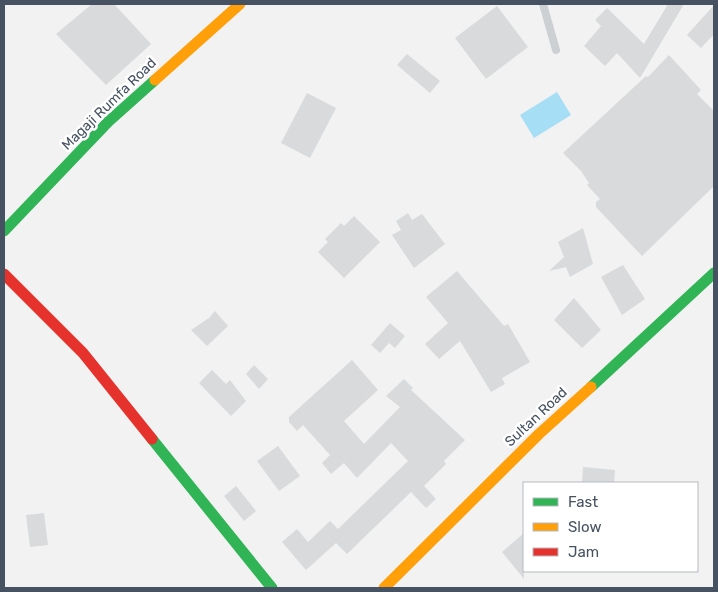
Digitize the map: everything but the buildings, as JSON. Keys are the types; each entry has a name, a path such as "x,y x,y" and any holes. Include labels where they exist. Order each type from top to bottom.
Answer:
{"street":[{"name":"Magaji Rumfa Road","path":"4,231 108,122 240,4"},
{"name":"Sultan Road","path":"384,588 539,434 714,273"},
{"path":"4,274 83,353 272,588"}],"lane":[{"path":"543,4 556,50"}],"water":[{"path":"557,92 571,115 534,138 520,115"}],"traffic: fast":[{"path":"4,231 108,122 155,80"},
{"path":"591,387 714,273"},
{"path":"152,439 272,588"}],"traffic: slow":[{"path":"155,80 240,4"},
{"path":"384,588 539,434 591,387"}],"traffic: jam":[{"path":"4,274 83,353 152,439"}]}
